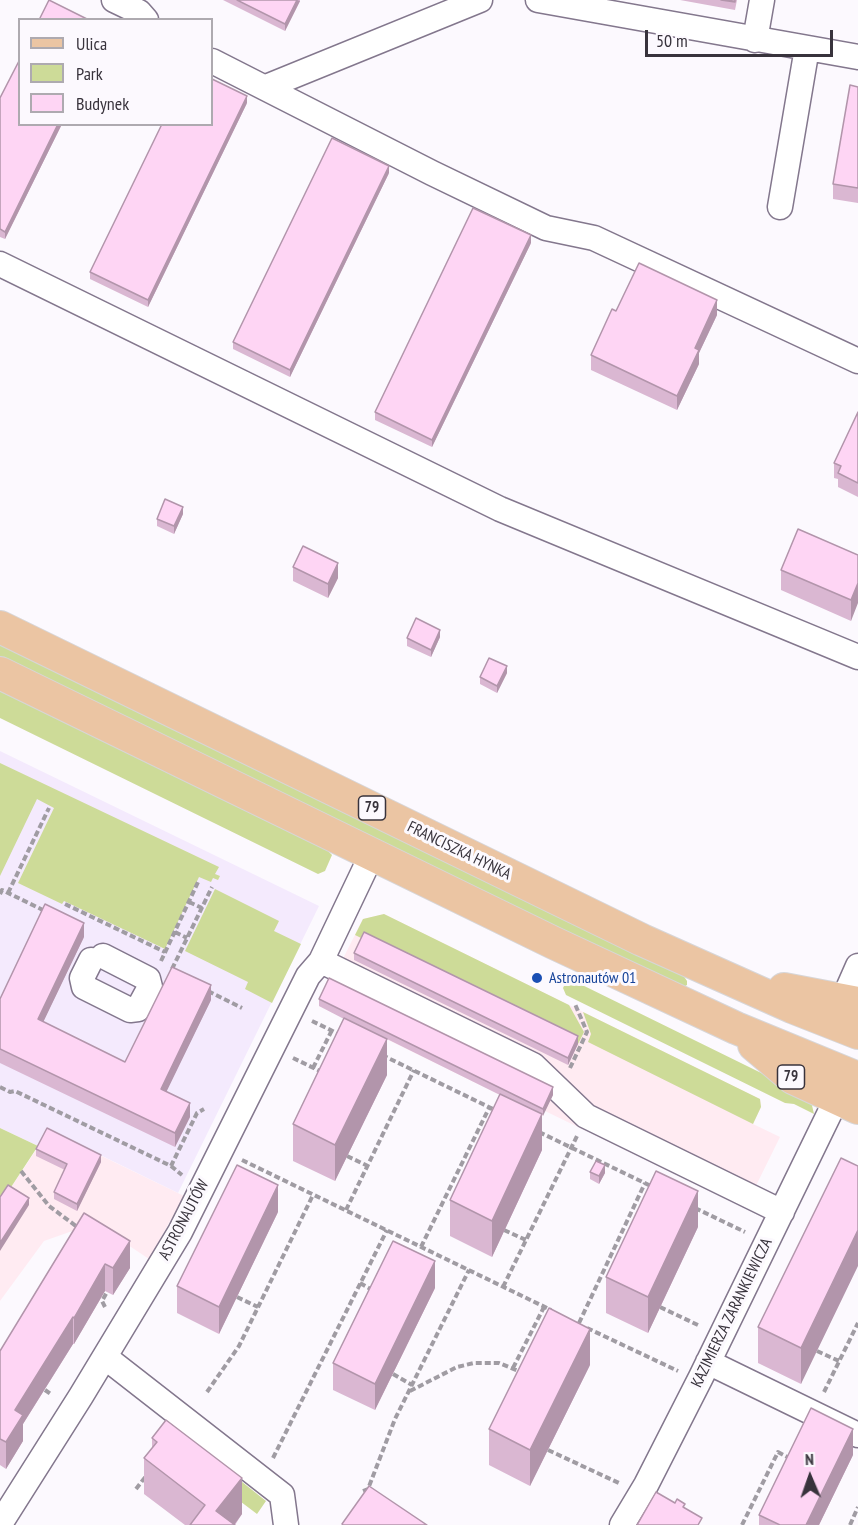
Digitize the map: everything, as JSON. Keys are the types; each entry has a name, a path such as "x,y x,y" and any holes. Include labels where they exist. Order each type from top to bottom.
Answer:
{"main road":[{"name":"FRANCISZKA HYNKA","path":"0,627 642,940 724,978 858,1033"},
{"name":"79","path":"0,673 554,943 736,1028 793,1078 851,1095"},
{"name":"79","path":"724,978 850,1001"}],"street":[{"path":"114,0 143,10"},
{"path":"266,87 480,0"},
{"path":"538,0 858,57"},
{"path":"755,40 762,0"},
{"path":"780,207 807,48"},
{"path":"213,61 546,228 594,238 858,361"},
{"path":"0,264 500,509 858,657"},
{"name":"ASTRONAUTÓW","path":"0,1524 180,1232 308,976 321,961 372,854"},
{"path":"321,961 533,1065 586,1116 782,1212"},
{"path":"96,962 139,986 84,987 82,978 96,962"},
{"path":"850,1001 858,966"},
{"name":"KAZIMIERZA ZARANKIEWICZA","path":"622,1525 646,1485 782,1212 851,1095"},
{"path":"105,1357 282,1495 286,1525"},
{"path":"708,1362 858,1434"}],"path":[{"path":"8,893 49,808"},
{"path":"139,986 165,952 199,880"},
{"path":"171,973 212,887"},
{"path":"189,902 202,908"},
{"path":"65,904 165,952"},
{"path":"175,932 187,938"},
{"path":"559,1090 587,1032 575,1004"},
{"path":"309,1019 342,1035"},
{"path":"313,1068 332,1030"},
{"path":"373,1050 499,1112"},
{"path":"292,1058 323,1073"},
{"path":"346,1210 414,1070"},
{"path":"0,1087 10,1092 15,1091 171,1166 197,1113 204,1109"},
{"path":"421,1247 489,1107"},
{"path":"503,1287 586,1116"},
{"path":"530,1127 655,1189"},
{"path":"470,1147 479,1151"},
{"path":"347,1156 368,1166"},
{"path":"241,1159 553,1311"},
{"path":"21,1171 49,1206 70,1223 89,1234"},
{"path":"579,1323 645,1183"},
{"path":"207,1392 239,1346 313,1194"},
{"path":"687,1204 751,1236"},
{"path":"627,1221 636,1226"},
{"path":"272,1460 387,1230"},
{"path":"504,1230 526,1240"},
{"path":"376,1495 365,1490 384,1444 469,1270"},
{"path":"360,1283 380,1294"},
{"path":"237,1297 258,1307"},
{"path":"513,1368 544,1307"},
{"path":"660,1307 706,1329"},
{"path":"570,1319 684,1374"},
{"path":"822,1397 858,1323"},
{"path":"817,1350 839,1361"},
{"path":"409,1391 449,1371 474,1363 499,1363 523,1373"},
{"path":"393,1374 412,1385"},
{"path":"548,1450 625,1486"},
{"path":"742,1525 778,1452 798,1462"},
{"path":"136,1489 148,1473"},
{"path":"850,1525 858,1507"}],"shaded area":[{"path":"0,751 319,906 178,1193 47,1129 38,1146 0,1128"},
{"path":"384,914 760,1099 761,1107 753,1124 780,1137 745,1208 545,1111 543,1116 319,1006 363,919"},
{"path":"46,1129 184,1196 149,1259 95,1223 44,1241 0,1301 0,1204 38,1147"}],"green space":[{"path":"0,642 683,975 687,985 682,988 0,656"},
{"path":"0,691 328,851 332,855 325,871 318,874 0,718"},
{"path":"0,763 219,867 215,874 220,876 218,880 213,878 211,882 199,877 165,949 64,901 62,904 18,883 54,808 37,799 0,876"},
{"path":"215,889 279,921 274,931 301,944 272,1003 245,989 248,982 185,951"},
{"path":"384,914 569,1005 584,1032 578,1044 355,935 363,919"},
{"path":"570,979 806,1095 811,1101 814,1114 794,1104 785,1103 566,995 563,988"},
{"path":"583,1012 760,1099 761,1107 753,1124 588,1042 591,1034"},
{"path":"0,1128 38,1146 0,1204"},
{"path":"222,1466 266,1501 257,1514 212,1480"}],"building":[{"path":"49,0 85,18 40,18"},
{"path":"237,0 297,0 285,24"},
{"path":"18,63 18,126 57,126 5,232 0,229 0,98"},
{"path":"213,79 247,96 148,300 90,272 161,126 213,126"},
{"path":"850,85 858,87 858,188 833,184"},
{"path":"332,138 389,166 290,370 233,342"},
{"path":"473,208 531,235 432,440 375,412"},
{"path":"639,263 717,300 695,348 699,350 677,396 591,355 612,309 616,311"},
{"path":"858,412 858,483 838,473 841,466 834,463"},
{"path":"165,499 183,507 174,526 157,519"},
{"path":"798,529 858,555 858,583 851,600 781,570"},
{"path":"303,546 338,563 328,584 293,567"},
{"path":"416,618 440,630 431,650 407,638"},
{"path":"489,658 507,666 497,686 480,677"},
{"path":"45,904 84,923 38,1019 125,1062 172,967 211,985 161,1089 190,1103 175,1133 0,1049 0,999"},
{"path":"364,932 578,1036 568,1058 354,953"},
{"path":"329,978 553,1087 543,1109 319,999"},
{"path":"344,1018 387,1039 335,1145 293,1124"},
{"path":"500,1094 542,1114 492,1221 450,1200"},
{"path":"47,1128 101,1155 77,1204 54,1192 67,1164 36,1149"},
{"path":"841,1158 858,1166 858,1230 801,1348 758,1327"},
{"path":"596,1161 605,1165 599,1176 590,1172"},
{"path":"237,1165 278,1185 219,1307 177,1286"},
{"path":"656,1171 698,1191 648,1297 606,1277"},
{"path":"8,1185 29,1198 0,1243 0,1197"},
{"path":"84,1213 130,1241 113,1268 105,1264 74,1318 15,1410 23,1415 6,1442 0,1439 0,1351"},
{"path":"393,1241 435,1261 375,1384 333,1363"},
{"path":"549,1308 590,1329 530,1450 489,1429"},
{"path":"811,1408 853,1429 806,1525 780,1525 759,1515"},
{"path":"166,1420 242,1478 216,1511 235,1525 190,1525 205,1505 144,1458 157,1442 152,1438"},
{"path":"369,1486 427,1525 343,1525"},
{"path":"656,1492 675,1503 677,1499 685,1504 683,1507 702,1518 698,1525 637,1525"}],"place":[{"name":"Astronautów 01","path":"537,978"}]}
